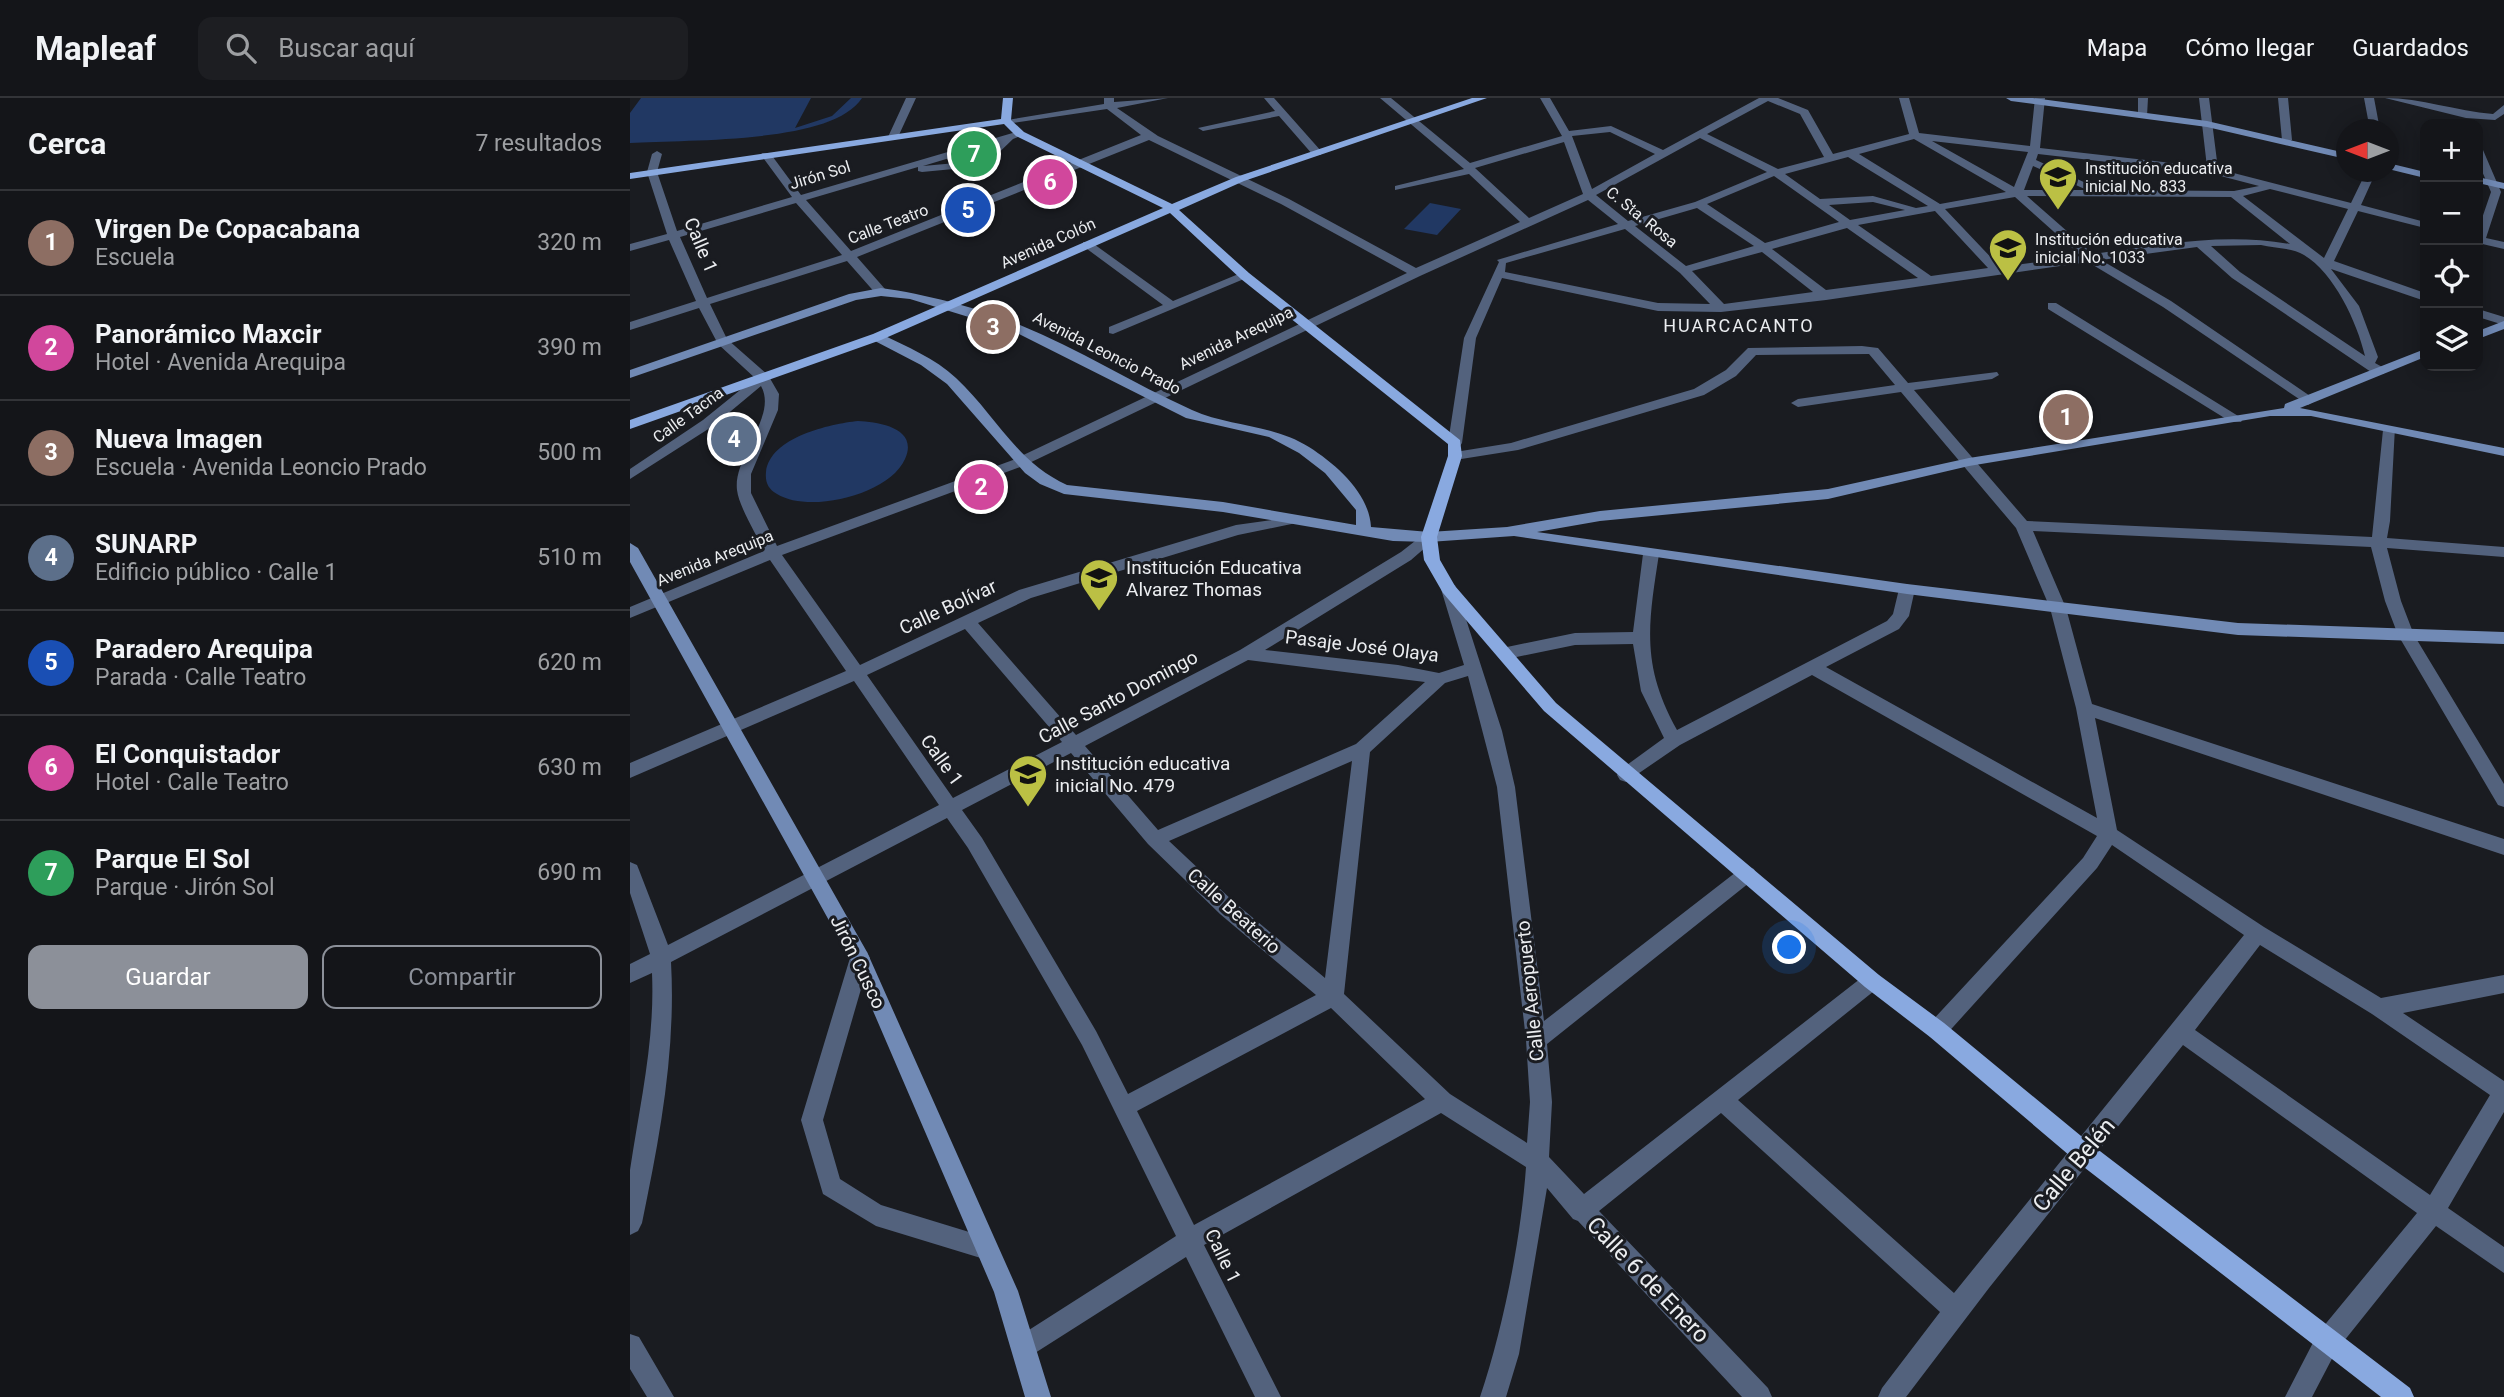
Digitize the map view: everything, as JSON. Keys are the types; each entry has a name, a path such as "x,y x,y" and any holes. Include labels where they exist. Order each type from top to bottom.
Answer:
{"main road":[{"path":"1008,98 1006,121 1015,136 1083,164 1171,208 1245,276 1308,323 1455,449 1429,537 1433,560 1449,589 1507,653 1550,707 1626,775 1872,981 1937,1030 2084,1153 2401,1397"},
{"name":"Avenida Colón","path":"630,425 877,337 1240,179 1482,98"},
{"path":"630,176 1006,121"}],"street":[{"path":"894,136 911,98"},
{"path":"1006,121 1109,102 1163,98"},
{"path":"1269,98 1317,153"},
{"path":"1385,98 1469,169 1526,222"},
{"name":"C. Sta. Rosa","path":"1545,98 1567,136 1589,195 1684,270 1721,308"},
{"path":"1768,98 1804,112 1829,156"},
{"name":"Avenida Arequipa","path":"630,613 773,553 1018,463 1308,323 1589,195 1661,153 1701,135 1768,98"},
{"path":"1904,98 1916,136 2017,192 2094,260 2167,304 2308,401"},
{"path":"2011,98 2143,106"},
{"path":"2065,98 2143,106 2336,146"},
{"path":"2204,98 2213,171"},
{"path":"2283,98 2288,136"},
{"path":"2370,98 2373,119"},
{"path":"2390,98 2464,119"},
{"path":"2456,98 2466,119"},
{"path":"2017,192 2035,149 2040,100"},
{"path":"1109,102 1151,135 1416,273"},
{"path":"2476,119 2495,117 2504,108"},
{"path":"1203,128 1282,112"},
{"path":"1399,188 1469,169 1567,136 1611,129 1661,153"},
{"name":"Calle Teatro","path":"630,326 849,256 1151,135"},
{"path":"1701,135 1775,172 1930,281"},
{"path":"894,169 981,164 1015,136"},
{"name":"Jirón Sol","path":"630,248 894,169 1015,136"},
{"path":"1503,260 1699,204 1775,172 1829,156 1916,136 2213,171 2420,224"},
{"path":"2288,136 2336,152"},
{"path":"1848,152 1936,206 1998,271"},
{"path":"652,172 657,154"},
{"path":"766,155 798,198 881,292"},
{"path":"2483,159 2499,189 2483,230"},
{"path":"2030,161 2106,194"},
{"path":"2399,161 2420,166"},
{"path":"2399,168 2420,174"},
{"name":"Calle 1","path":"652,172 673,234 722,341 763,378 772,394 771,410 744,474 744,494 773,553 975,843 1089,1038 1122,1108 1192,1239 1268,1397"},
{"path":"2066,193 2070,184 2067,177"},
{"path":"2322,262 2366,182"},
{"path":"2483,182 2499,189"},
{"path":"1684,270 1850,223 2017,192 2234,194 2270,187"},
{"path":"1900,205 1912,191"},
{"path":"2234,194 2322,262 2420,295"},
{"path":"1818,202 1866,198 1919,209"},
{"path":"1699,204 1763,247 1826,296"},
{"path":"1501,236 1503,260 1499,274 1470,338 1455,449 1513,447 1699,392 1731,373 1753,351 1872,351 2023,526 2058,608 2085,708 2109,834 2090,863 1937,1030"},
{"path":"2483,241 2504,246"},
{"path":"1499,274 1658,307 1721,308 2094,260 2200,243 2261,243 2305,250"},
{"path":"2200,243 2236,275 2373,368"},
{"path":"1087,244 1171,306"},
{"path":"2322,262 2353,302 2369,340 2373,368"},
{"path":"1113,331 1245,276"},
{"name":"Avenida Leoncio Prado","path":"630,374 853,297 881,292 911,296 1037,337 1191,415 1274,434 1304,450 1330,470 1353,494 1363,510 1364,532"},
{"path":"2052,306 2236,419"},
{"path":"2483,315 2504,323"},
{"path":"2483,333 2504,323"},
{"path":"877,337 949,378 976,405 1018,463 1042,482 1064,489 1160,499 1364,532 1429,537 1507,532 1600,516 1828,494 1969,462 2236,419 2308,401 2373,368 2420,354"},
{"path":"1798,403 1992,375"},
{"name":"Calle Tacna","path":"630,475 708,424 763,378"},
{"path":"2270,412 2311,412 2504,452"},
{"path":"2390,430 2383,521 2378,544 2393,601 2406,635 2504,800"},
{"name":"Calle Bolívar","path":"630,771 855,674 967,620 1067,579 1236,530 1296,519"},
{"path":"2023,526 2304,537 2504,552"},
{"path":"1507,532 1907,589 2238,629 2504,638"},
{"name":"Calle Santo Domingo","path":"630,974 1245,654 1406,556 1429,537"},
{"name":"Jirón Cusco","path":"630,548 860,958 984,1247 1006,1291 1038,1397"},
{"path":"1651,554 1639,638 1652,704 1674,740"},
{"name":"Calle Aeropuerto","path":"1449,589 1493,731 1506,786 1541,1102 1538,1162 1507,1354 1493,1397"},
{"path":"1626,775 1674,740 1893,625 1901,616 1907,589"},
{"name":"Calle Beaterio","path":"967,620 1155,839 1227,908 1333,997 1442,1101 1538,1162"},
{"path":"1507,653 1575,639 1639,638"},
{"name":"Pasaje José Olaya","path":"1245,654 1398,671 1439,679 1472,669"},
{"path":"1814,668 2109,834 2257,933 2379,1008 2504,1093 2433,1212 2327,1342 2298,1397"},
{"path":"1155,839 1362,749 1439,679"},
{"path":"2085,708 2504,847"},
{"path":"1122,1108 1333,997 1362,749"},
{"path":"630,870 661,959 662,1018 655,1091 630,1223"},
{"path":"1536,1040 1747,874"},
{"name":"Calle Belén","path":"1891,1397 1954,1310 2183,1033 2257,933"},
{"path":"860,958 812,1120 831,1186 876,1215 984,1247"},
{"path":"1581,1211 1872,981"},
{"path":"2379,1008 2504,984"},
{"path":"2183,1033 2504,1261"},
{"path":"1721,1099 1954,1310"},
{"path":"1024,1348 1192,1239 1442,1101"},
{"name":"Calle 6 de Enero","path":"1538,1162 1581,1211 1759,1397"},
{"path":"630,1346 661,1397"}],"shaded area":[{"path":"641,98 811,98 795,128 832,116 851,98 862,98 846,113 821,124 790,132 755,137 630,143 630,113"},
{"path":"1430,203 1461,209 1437,235 1404,229"},
{"path":"858,421 886,425 907,440 905,459 896,472 883,482 847,498 808,502 791,500 769,487 766,472 770,460 789,441 818,429"}],"place":[{"name":"Parque El Sol","path":"974,154"},
{"name":"El Conquistador","path":"1050,182"},
{"name":"Paradero Arequipa","path":"968,210"},
{"name":"Institución educativa inicial No. 833","path":"2058,211"},
{"name":"Institución educativa inicial No. 1033","path":"2008,282"},
{"name":"Nueva Imagen","path":"993,327"},
{"name":"Virgen De Copacabana","path":"2066,417"},
{"name":"SUNARP","path":"734,439"},
{"name":"Panorámico Maxcir","path":"981,487"},
{"name":"Institución Educativa Alvarez Thomas","path":"1099,612"},
{"name":"Institución educativa inicial No. 479","path":"1028,808"}],"district":[{"name":"HUARCACANTO","path":"1739,325"}]}
